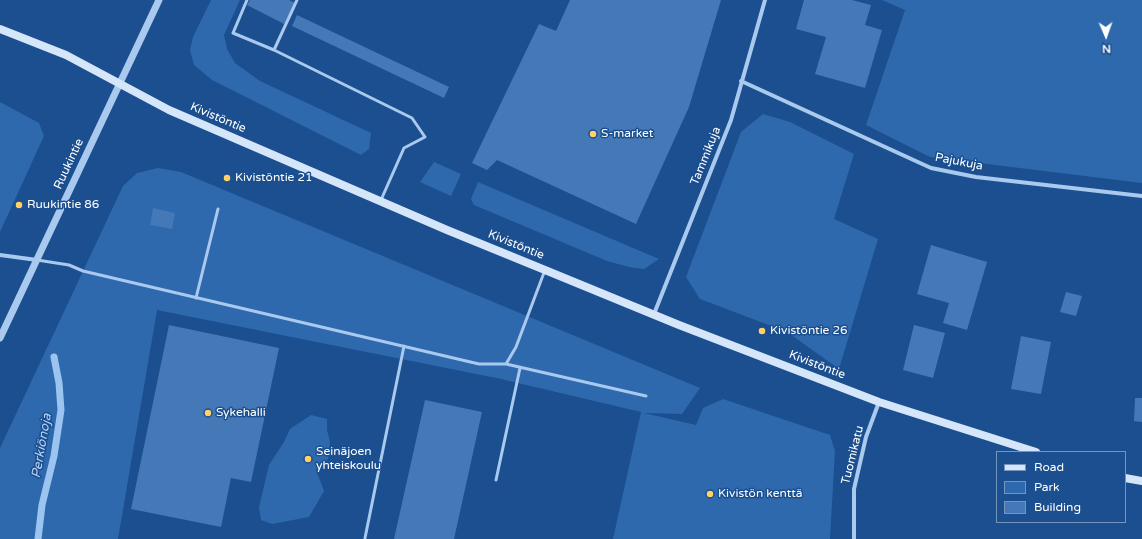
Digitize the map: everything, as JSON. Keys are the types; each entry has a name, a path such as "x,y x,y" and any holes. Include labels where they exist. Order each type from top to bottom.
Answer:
{"main road":[{"name":"Kivistöntie","path":"0,29 66,55 169,110 545,270 879,402 1033,451"},
{"path":"1126,478 1142,481"}],"street":[{"name":"Ruukintie","path":"0,338 159,0"},
{"name":"Tammikuja","path":"654,314 731,120 765,0"},
{"name":"Pajukuja","path":"741,81 931,168 976,177 1142,196"},
{"path":"0,255 37,260"},
{"name":"Tuomikatu","path":"854,539 854,489 866,437 879,402"}],"lane":[{"path":"247,0 233,32 274,50 412,118 425,137 404,148 380,201"},
{"path":"274,50 297,0"},
{"path":"196,298 218,209"},
{"path":"37,260 69,265 83,271 479,364 506,364 646,396"},
{"path":"506,364 516,347 545,270"},
{"path":"365,538 404,346"},
{"path":"496,480 520,368"}],"green space":[{"path":"211,0 240,0 224,35 227,49 235,63 260,81 371,133 369,149 361,155 212,80 194,65 190,50 193,37"},
{"path":"882,0 1142,0 1142,183 930,157 866,125 905,10"},
{"path":"0,102 39,123 44,136 0,232"},
{"path":"763,114 790,122 854,154 834,219 878,239 839,369 787,332 700,299 686,277 741,132"},
{"path":"434,162 461,174 451,196 420,182"},
{"path":"158,168 181,172 700,388 682,414 644,413 696,425 703,408 723,399 830,435 835,451 830,539 613,539 641,412 501,379 157,310 118,539 0,539 0,448 123,186 137,173"},
{"path":"478,182 659,259 644,269 629,267 607,261 474,205 471,199"},
{"path":"311,415 327,419 327,430 330,442 328,459 316,470 324,491 309,517 272,524 261,520 259,507 269,465 284,442 290,429"}],"building":[{"path":"250,0 289,0 295,3 284,24 247,5"},
{"name":"S-market","path":"570,0 721,0 689,107 636,224 497,160 487,170 472,163 539,24 556,31"},
{"path":"804,0 852,0 871,5 865,25 882,30 865,88 815,74 826,37 796,29"},
{"path":"297,15 449,87 444,98 292,26"},
{"path":"153,208 175,213 172,229 150,225"},
{"path":"931,245 987,262 967,330 943,323 949,303 917,294"},
{"path":"1066,292 1082,296 1076,316 1060,312"},
{"name":"Sykehalli","path":"169,325 279,348 251,482 231,478 221,527 131,509"},
{"path":"914,325 945,333 933,378 903,370"},
{"path":"1021,336 1051,342 1041,394 1011,389"},
{"path":"1135,398 1142,398 1142,422 1134,421"},
{"path":"425,400 482,412 454,539 394,539"}],"waterway":[{"name":"Perkiönoja","path":"38,539 42,505 54,456 61,410 59,383 54,357"}],"place":[{"name":"S-market","path":"593,134"},
{"name":"Kivistöntie 21","path":"227,178"},
{"name":"Ruukintie 86","path":"19,205"},
{"name":"Kivistöntie 26","path":"762,331"},
{"name":"Sykehalli","path":"208,413"},
{"name":"Seinäjoen yhteiskoulu","path":"308,459"},
{"name":"Kivistön kenttä","path":"710,494"}]}
